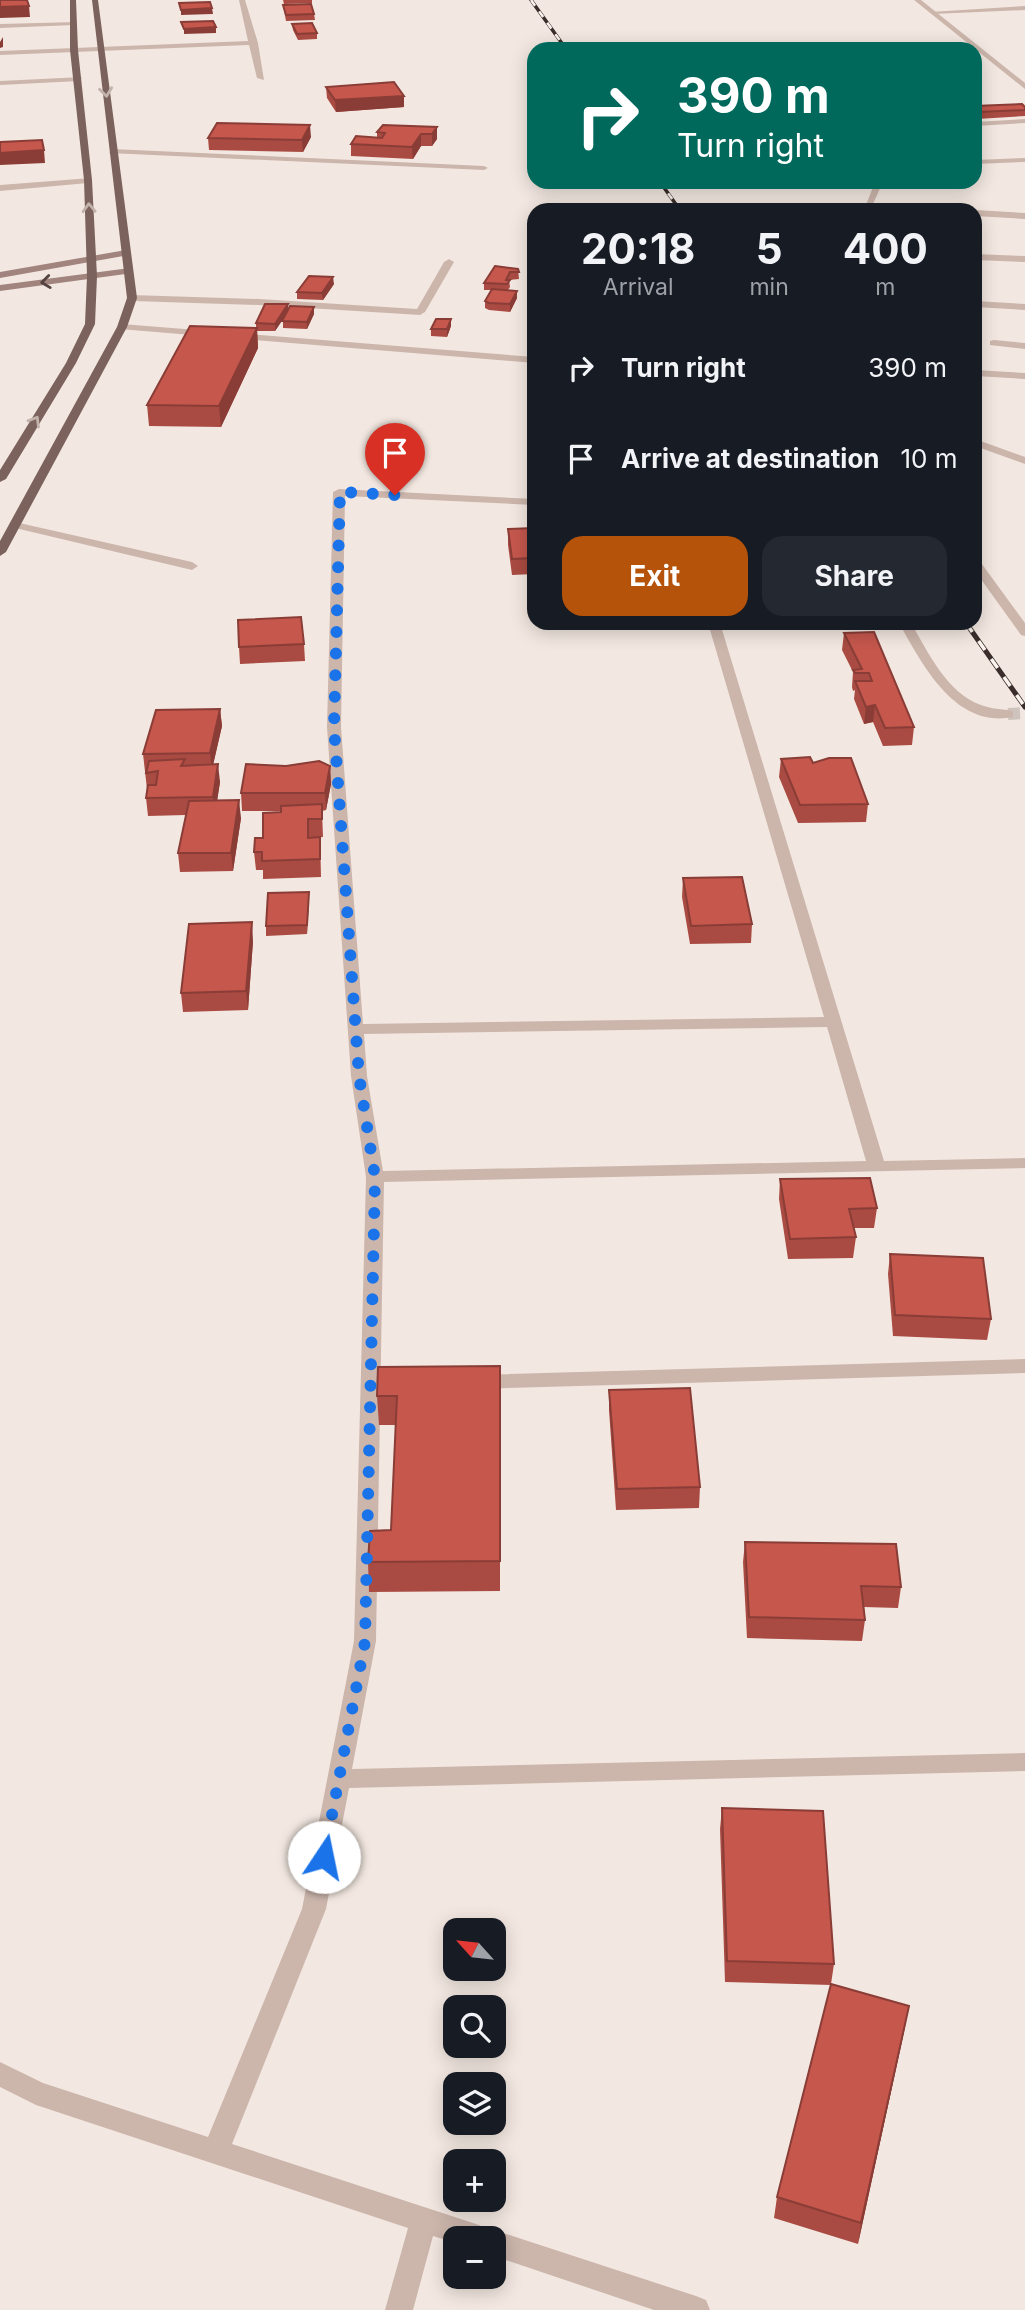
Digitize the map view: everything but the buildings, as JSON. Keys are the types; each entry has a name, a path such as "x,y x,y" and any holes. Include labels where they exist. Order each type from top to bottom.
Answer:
{"main road":[{"path":"0,479 71,363 90,324 92,276 88,180 74,50 73,0"},
{"path":"0,552 122,327 132,298 112,151 96,0"},
{"path":"0,275 126,254"},
{"path":"0,288 130,271"}],"street":[{"path":"242,0 261,78"},
{"path":"918,0 970,42"},
{"path":"933,12 1025,8"},
{"path":"0,26 74,23"},
{"path":"0,54 254,43"},
{"path":"982,52 1025,87"},
{"path":"0,83 79,79"},
{"path":"982,124 1025,121"},
{"path":"112,151 484,168"},
{"path":"982,162 1025,160"},
{"path":"0,188 88,180"},
{"path":"982,213 1025,216"},
{"path":"982,257 1025,259"},
{"path":"132,298 259,302 420,312 449,262"},
{"path":"982,304 1025,307"},
{"path":"122,327 527,359"},
{"path":"995,343 1025,346"},
{"path":"982,373 1025,376"},
{"path":"982,445 1025,461"},
{"path":"216,2151 314,1909 365,1642 377,1385 375,1177 359,1076 334,727 340,492 527,502"},
{"path":"16,525 192,566"},
{"path":"982,574 1025,632"},
{"path":"716,630 877,1168"},
{"path":"909,630 940,682 956,698 979,710 1007,714"},
{"path":"355,1029 834,1022"},
{"path":"375,1177 1025,1163"},
{"path":"453,1383 1025,1366"},
{"path":"338,1779 1025,1762"},
{"path":"0,2074 36,2093 443,2226"},
{"path":"399,2310 424,2220"},
{"path":"506,2247 696,2310"}],"tunnel":[{"path":"1008,714 1025,713"}],"railway":[{"path":"531,0 561,42"},
{"path":"665,189 675,203"},
{"path":"971,630 1025,707"}],"route":[{"path":"324,1857 365,1642 375,1177 359,1076 334,727 340,492 395,495"}]}
